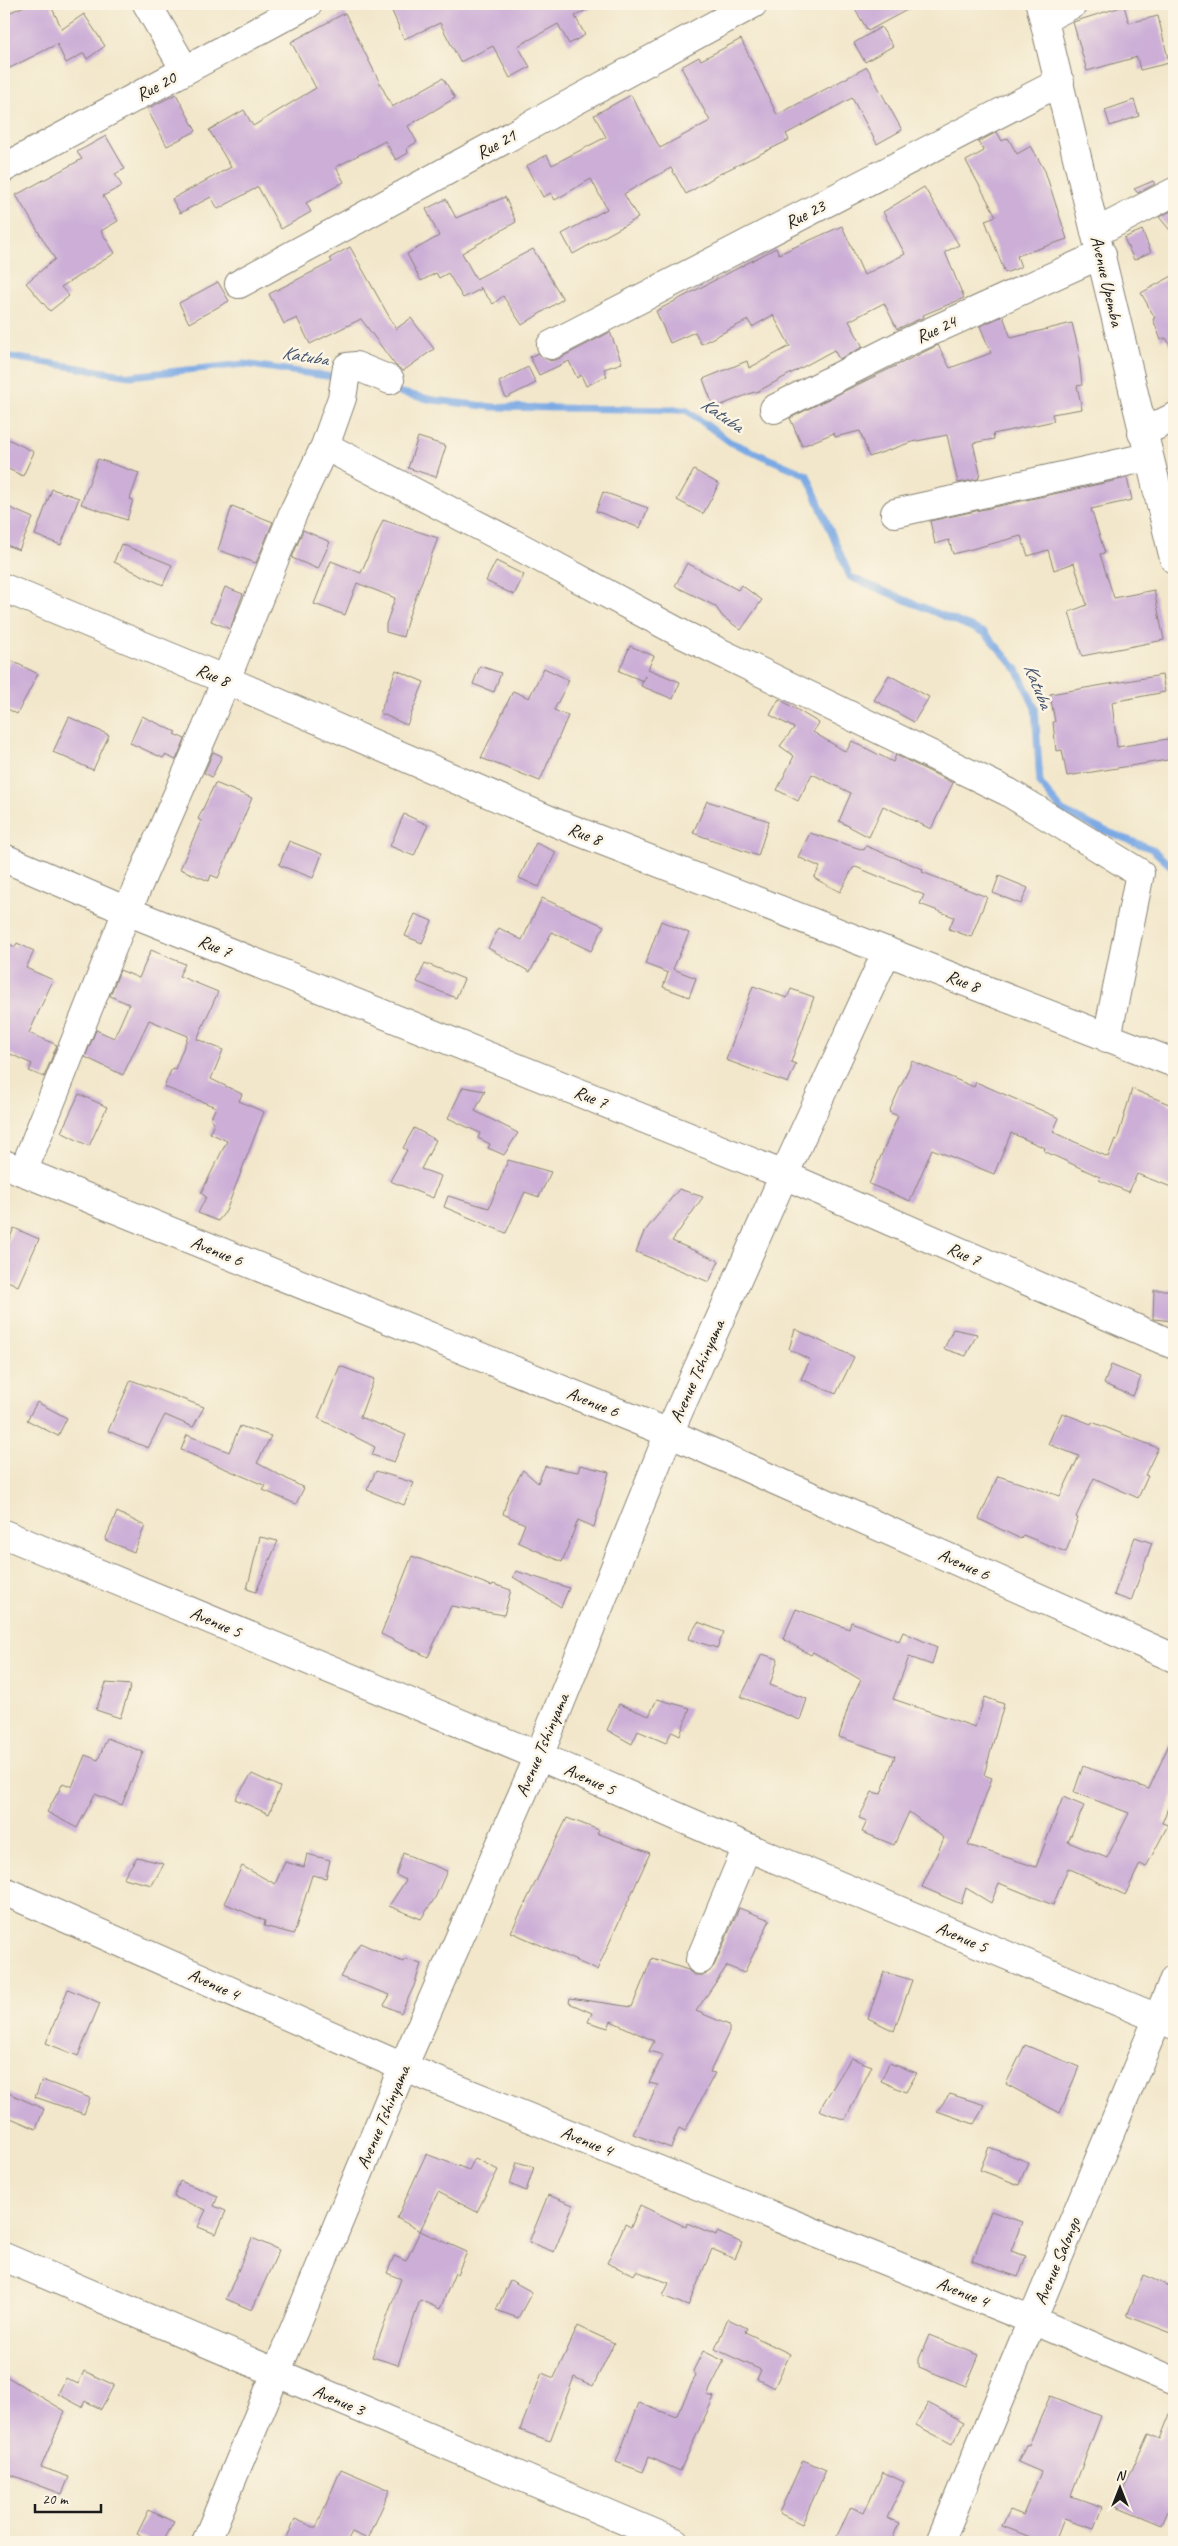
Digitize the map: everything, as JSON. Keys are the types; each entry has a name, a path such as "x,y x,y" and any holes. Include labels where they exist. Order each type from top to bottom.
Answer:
{"street":[{"path":"147,4 185,70"},
{"name":"Rue 20","path":"4,168 308,4"},
{"name":"Rue 21","path":"239,284 753,4"},
{"path":"1042,11 1073,4"},
{"name":"Avenue Upemba","path":"1042,11 1174,559"},
{"name":"Rue 23","path":"550,345 1060,82"},
{"name":"Rue 24","path":"774,408 903,344 1098,243 1174,192"},
{"path":"13,1168 127,911 254,616 294,511 324,446 342,398 347,367 356,366 390,380"},
{"path":"895,513 1145,445 1174,416"},
{"path":"324,446 520,547 682,634 1008,792 1140,873 1107,1038"},
{"name":"Rue 8","path":"4,588 226,680 559,824 1174,1063"},
{"name":"Rue 7","path":"4,858 127,911 784,1174 1174,1345"},
{"name":"Avenue Tshinyama","path":"206,2542 404,2067 539,1756 669,1433 784,1174 887,952"},
{"name":"Avenue 6","path":"13,1168 669,1433 1174,1658"},
{"name":"Avenue 5","path":"4,1534 539,1756 747,1847 1166,2022"},
{"path":"700,1960 747,1847"},
{"name":"Avenue 4","path":"4,1892 404,2067 1032,2320 1174,2381"},
{"name":"Avenue Salongo","path":"940,2542 1032,2320 1166,2022 1174,1979"},
{"name":"Avenue 3","path":"4,2257 675,2542"}],"building":[{"path":"29,4 50,4 62,29 84,14 105,46 87,59 84,53 66,63 57,44 4,71 4,15"},
{"path":"389,4 598,4 575,16 585,35 569,44 558,24 518,46 530,67 510,78 493,46 460,62 440,23 404,39"},
{"path":"852,4 918,4 868,31"},
{"path":"1124,6 1129,23 1158,16 1169,63 1140,70 1137,57 1087,71 1073,22"},
{"path":"345,13 392,107 443,78 455,98 408,126 417,142 407,148 408,153 396,160 385,141 336,167 344,182 306,203 311,212 281,229 258,187 218,209 211,197 180,213 172,199 231,167 209,130 244,110 253,126 316,88 291,42"},
{"path":"881,27 893,46 865,62 854,43"},
{"path":"741,39 777,115 867,67 902,130 877,144 852,98 786,134 789,140 723,172 686,194 671,168 641,184 624,194 638,218 573,254 562,234 607,209 591,179 555,200 551,193 543,197 526,166 547,155 552,165 606,137 594,115 631,95 660,148 710,121 681,67 699,57 701,60"},
{"path":"176,94 196,131 167,146 147,109"},
{"path":"1134,100 1139,116 1110,126 1105,110"},
{"path":"997,132 1002,141 1008,138 1017,154 1031,146 1045,171 1067,239 1017,256 1021,267 1005,273 985,220 996,216 966,161 984,151 978,142"},
{"path":"106,136 125,169 115,174 122,186 103,196 118,221 101,231 115,253 61,287 69,296 50,311 26,283 55,259 16,195 82,159 77,152"},
{"path":"1153,181 1155,184 1138,193 1134,189"},
{"path":"924,187 959,245 945,252 964,298 923,315 924,317 897,329 884,303 849,321 863,347 839,359 834,350 755,393 714,408 703,379 747,361 749,368 790,346 773,315 752,327 748,320 701,344 695,332 670,343 656,311 776,248 779,254 842,226 864,275 905,254 883,212"},
{"path":"505,197 516,222 462,253 476,279 533,249 563,299 522,325 503,296 493,304 480,287 481,289 463,298 448,273 439,278 436,273 421,281 407,254 439,236 426,209 446,199 456,218"},
{"path":"1171,211 1174,216 1174,235 1159,217"},
{"path":"1142,230 1151,252 1134,260 1124,238"},
{"path":"350,247 396,329 411,318 434,349 403,371 395,365 361,319 310,344 297,318 284,324 269,294 332,262 330,258"},
{"path":"1174,275 1174,352 1166,338 1161,340 1153,319 1155,318 1141,293"},
{"path":"218,282 229,301 189,323 179,303"},
{"path":"1003,316 1011,338 1072,323 1078,348 1082,385 1077,386 1082,409 1052,414 1054,421 993,434 994,439 973,443 980,473 978,479 958,483 947,435 912,442 869,457 860,431 835,437 834,433 802,446 790,418 938,345 950,368 991,353 980,326"},
{"path":"610,332 622,363 604,369 607,376 586,386 581,375 577,378 569,361 539,375 530,357 538,353 550,361 558,359"},
{"path":"528,367 536,383 506,398 499,382"},
{"path":"4,437 34,452 23,476 4,467"},
{"path":"418,437 446,446 436,477 408,468"},
{"path":"98,459 139,473 130,499 133,500 127,520 81,504"},
{"path":"694,470 719,484 703,514 677,500"},
{"path":"1127,478 1132,500 1091,509 1105,553 1100,554 1114,598 1154,590 1164,640 1082,656 1069,612 1087,605 1074,563 1054,570 1048,550 1028,556 1021,536 953,554 949,540 935,544 930,521"},
{"path":"52,489 79,498 61,545 35,535"},
{"path":"603,492 648,508 640,528 596,511"},
{"path":"232,506 273,522 256,563 218,550"},
{"path":"8,507 33,518 19,550 4,544 4,517"},
{"path":"383,520 438,538 408,618 403,637 386,632 386,624 395,598 357,583 345,615 314,604 331,561 361,573"},
{"path":"303,530 330,542 318,569 292,558"},
{"path":"121,544 172,565 163,585 114,562"},
{"path":"496,561 524,575 514,595 486,581"},
{"path":"687,563 738,590 741,585 762,600 741,630 723,617 715,606 675,586"},
{"path":"225,587 243,594 230,629 211,621"},
{"path":"630,646 654,656 648,669 680,682 673,699 641,686 643,681 619,671"},
{"path":"10,660 38,674 17,714 4,707 4,674"},
{"path":"480,666 501,673 494,692 473,684"},
{"path":"544,668 569,680 554,710 568,716 540,781 481,758 513,691 529,698"},
{"path":"396,670 424,682 407,725 380,713"},
{"path":"889,675 929,697 914,722 874,700"},
{"path":"1162,675 1165,692 1112,702 1117,747 1174,738 1174,759 1067,776 1062,750 1056,751 1053,722 1055,722 1050,694"},
{"path":"779,699 819,723 813,732 846,752 852,741 893,762 896,755 953,783 931,829 883,806 869,837 839,821 851,793 812,774 798,801 777,790 794,756 780,746 794,728 770,715"},
{"path":"142,716 176,732 174,734 185,739 176,760 165,755 163,758 130,743"},
{"path":"69,717 109,735 93,770 53,752"},
{"path":"213,752 222,756 212,777 204,773"},
{"path":"215,783 252,798 218,878 211,875 209,881 180,869 201,821 198,819"},
{"path":"707,801 769,821 758,856 693,833"},
{"path":"404,814 428,825 414,856 390,846"},
{"path":"810,833 864,850 866,846 923,869 922,872 987,897 971,937 949,929 954,917 920,904 924,895 856,867 853,868 840,892 814,878 820,867 798,857"},
{"path":"289,841 322,854 313,878 279,865"},
{"path":"536,843 556,852 539,887 519,878"},
{"path":"999,876 1028,888 1021,904 993,893"},
{"path":"542,898 604,926 591,951 552,932 530,972 488,948 499,928 522,940"},
{"path":"415,914 432,921 422,943 405,936"},
{"path":"661,921 689,933 673,969 696,978 689,997 663,987 668,973 645,964"},
{"path":"4,941 15,947 17,943 34,951 26,968 53,980 29,1033 57,1045 44,1077 29,1071 32,1064 4,1051"},
{"path":"151,950 185,964 179,976 218,992 197,1039 223,1050 211,1079 242,1094 239,1101 264,1112 226,1211 218,1221 198,1213 206,1197 201,1193 227,1141 210,1133 214,1123 211,1118 216,1107 164,1087 172,1068 175,1069 188,1036 149,1020 123,1075 85,1057 96,1030 114,1038 129,1004 110,996 120,970 139,978"},
{"path":"425,963 464,979 456,998 417,982"},
{"path":"753,986 787,998 791,989 814,997 791,1062 796,1064 788,1083 726,1060"},
{"path":"912,1061 974,1087 976,1082 1059,1118 1053,1132 1108,1157 1115,1139 1117,1140 1132,1089 1174,1106 1174,1188 1137,1174 1129,1192 1099,1180 1100,1177 1044,1151 1045,1148 1011,1133 994,1174 932,1149 910,1201 869,1184 898,1116 889,1112"},
{"path":"463,1087 485,1091 475,1111 518,1133 504,1155 488,1148 490,1144 478,1138 480,1133 448,1118"},
{"path":"79,1094 107,1107 89,1146 61,1132"},
{"path":"414,1128 436,1140 421,1169 441,1176 433,1198 390,1181 407,1150 403,1148"},
{"path":"508,1160 551,1172 539,1197 525,1192 506,1233 444,1207 448,1196 489,1208"},
{"path":"679,1189 703,1197 672,1241 719,1261 709,1282 636,1252 644,1232"},
{"path":"14,1228 39,1239 18,1286 4,1279 4,1251"},
{"path":"1154,1290 1174,1290 1174,1321 1153,1319"},
{"path":"795,1329 854,1357 836,1394 801,1379 810,1360 789,1349"},
{"path":"953,1329 977,1334 966,1356 944,1349"},
{"path":"1111,1365 1141,1377 1133,1396 1104,1384"},
{"path":"340,1366 374,1379 360,1417 406,1435 394,1462 372,1455 375,1447 318,1418"},
{"path":"131,1380 204,1407 193,1427 165,1415 148,1448 108,1431"},
{"path":"37,1402 67,1418 58,1436 27,1420"},
{"path":"1062,1413 1091,1424 1092,1422 1158,1448 1145,1475 1148,1476 1138,1498 1094,1478 1076,1517 1078,1518 1066,1552 1023,1535 1021,1539 979,1519 998,1476 1060,1496 1079,1456 1048,1444"},
{"path":"240,1426 271,1436 257,1463 304,1488 296,1504 263,1490 266,1486 181,1450 187,1435 229,1452"},
{"path":"580,1465 609,1472 594,1527 578,1520 562,1562 518,1542 525,1524 503,1514 508,1496 523,1470 538,1483 545,1466 578,1472"},
{"path":"376,1471 414,1483 404,1505 367,1490"},
{"path":"117,1512 145,1526 134,1552 105,1540"},
{"path":"260,1537 278,1541 256,1592 247,1589"},
{"path":"1135,1537 1152,1543 1131,1601 1114,1595"},
{"path":"412,1556 492,1586 493,1584 511,1590 504,1615 451,1606 428,1657 381,1634"},
{"path":"516,1571 569,1588 561,1607 513,1577"},
{"path":"796,1609 849,1629 851,1622 899,1641 903,1632 937,1647 932,1665 909,1657 893,1699 975,1727 985,1697 1004,1704 984,1775 992,1778 968,1845 1036,1867 1063,1797 1084,1806 1068,1842 1107,1858 1129,1813 1074,1792 1083,1766 1149,1789 1174,1733 1174,1793 1162,1823 1168,1825 1146,1867 1140,1864 1125,1895 1068,1868 1053,1905 999,1883 991,1903 966,1888 961,1904 922,1887 944,1838 909,1812 894,1845 862,1832 867,1821 859,1818 872,1792 881,1794 895,1756 839,1737 850,1701 861,1680 813,1652 811,1655 783,1639"},
{"path":"698,1622 724,1632 717,1648 688,1639"},
{"path":"762,1654 778,1659 770,1685 807,1699 800,1720 741,1697"},
{"path":"106,1683 131,1685 120,1718 96,1710"},
{"path":"657,1699 690,1708 680,1735 672,1731 666,1743 638,1731 632,1744 607,1730 619,1704 649,1716"},
{"path":"107,1738 143,1752 122,1805 95,1794 77,1828 47,1812 63,1783 72,1787 85,1755 98,1760"},
{"path":"252,1774 280,1787 269,1814 235,1799"},
{"path":"567,1818 599,1830 597,1833 650,1853 597,1970 511,1932"},
{"path":"403,1853 447,1871 435,1898 421,1919 389,1906 406,1880 396,1875"},
{"path":"307,1854 330,1860 326,1878 312,1875 294,1934 264,1926 265,1921 224,1903 242,1866 275,1884 285,1862 304,1867"},
{"path":"137,1857 164,1864 152,1885 123,1878"},
{"path":"739,1908 770,1920 744,1973 727,1966 696,2011 729,2025 729,2032 710,2072 715,2073 685,2131 679,2128 671,2148 633,2134 658,2085 649,2083 663,2055 649,2051 654,2041 611,2021 608,2028 588,2022 592,2013 569,2003 570,1998 632,2007 652,1958 688,1970 694,1975 705,1975 714,1966"},
{"path":"360,1943 403,1962 405,1959 421,1964 414,1986 401,2013 384,2005 390,1995 340,1977"},
{"path":"884,1972 912,1980 894,2031 868,2018"},
{"path":"68,1989 100,2003 78,2056 46,2043"},
{"path":"1025,2045 1079,2067 1060,2113 1006,2084"},
{"path":"851,2058 872,2066 845,2120 819,2110"},
{"path":"889,2063 917,2073 906,2092 881,2081"},
{"path":"42,2080 90,2098 84,2114 35,2097"},
{"path":"4,2091 44,2109 36,2129 4,2115"},
{"path":"950,2094 985,2105 974,2124 937,2111"},
{"path":"989,2147 1028,2162 1019,2185 980,2170"},
{"path":"426,2154 469,2170 475,2158 498,2170 477,2212 438,2192 420,2231 397,2218"},
{"path":"517,2162 534,2167 526,2191 510,2184"},
{"path":"180,2181 218,2196 214,2206 226,2211 216,2234 198,2227 206,2210 174,2197"},
{"path":"548,2195 573,2205 554,2252 529,2242"},
{"path":"640,2205 686,2227 687,2223 716,2235 717,2232 742,2243 735,2259 712,2249 688,2306 663,2296 669,2283 636,2271 634,2275 607,2263 625,2224 631,2227"},
{"path":"991,2211 1022,2222 1011,2251 1026,2256 1018,2277 972,2261"},
{"path":"420,2231 467,2252 457,2274 455,2273 440,2309 420,2300 398,2365 372,2357 401,2279 387,2273 394,2256 406,2261"},
{"path":"252,2238 279,2250 252,2310 226,2299"},
{"path":"1143,2275 1174,2288 1174,2334 1127,2316"},
{"path":"510,2280 532,2292 518,2318 496,2310"},
{"path":"728,2319 747,2328 745,2332 790,2354 774,2388 757,2379 761,2370 715,2349"},
{"path":"578,2326 614,2343 593,2386 574,2377 550,2441 520,2430 542,2373 554,2378"},
{"path":"929,2335 979,2355 966,2386 919,2367 919,2359"},
{"path":"703,2351 724,2361 707,2395 714,2397 680,2471 649,2457 643,2472 616,2462 639,2403 676,2417 696,2375 693,2371"},
{"path":"84,2371 114,2385 101,2409 85,2401 82,2407 58,2394 66,2378 78,2384"},
{"path":"4,2375 65,2411 41,2467 69,2477 62,2494 4,2472"},
{"path":"1050,2396 1101,2416 1071,2496 1102,2507 1094,2529 1064,2519 1055,2542 1043,2542 1002,2526 1010,2510 1023,2515 1041,2472 1018,2462 1027,2444 1029,2445"},
{"path":"928,2403 964,2422 952,2444 916,2425"},
{"path":"1174,2404 1174,2497 1162,2525 1116,2506 1148,2434 1160,2439"},
{"path":"803,2460 826,2470 802,2524 779,2513"},
{"path":"341,2469 390,2490 368,2539 352,2532 347,2541 349,2542 285,2542 295,2519 316,2528"},
{"path":"883,2472 904,2482 887,2518 899,2523 891,2542 834,2542 851,2507 864,2513"},
{"path":"149,2510 174,2522 163,2542 154,2542 137,2534"}],"waterway":[{"name":"Katuba","path":"4,356 130,376 244,364 340,378"},
{"name":"Katuba","path":"389,390 433,400 493,407 686,410 730,442 807,475 850,577 985,633 1017,669 1035,708 1040,783 1062,811 1098,828 1152,849 1174,869"}]}
